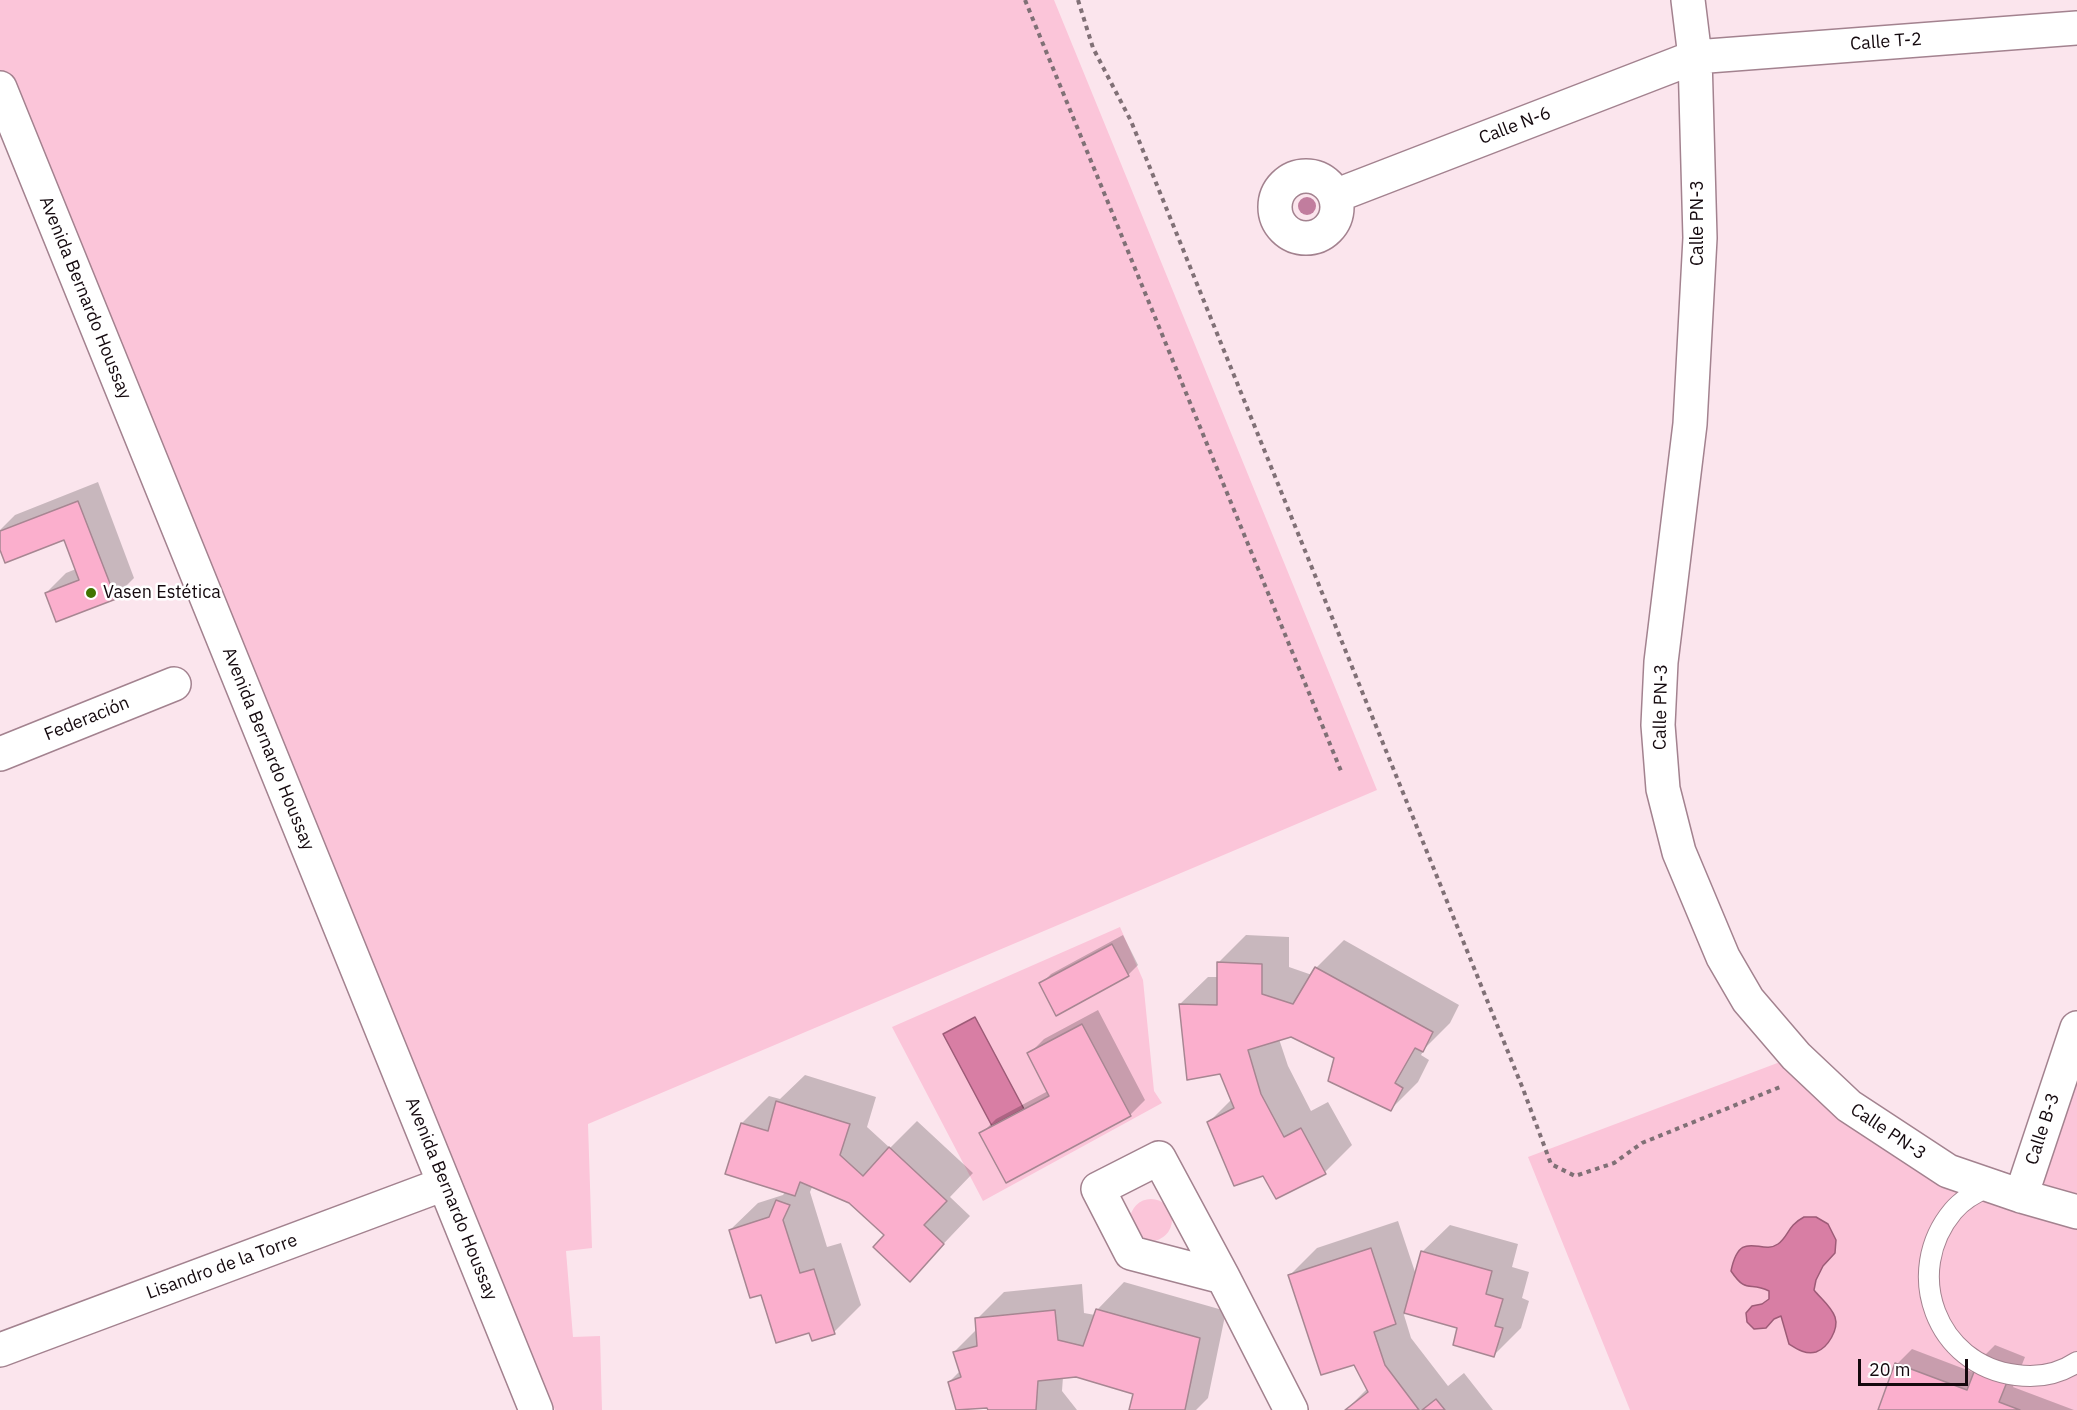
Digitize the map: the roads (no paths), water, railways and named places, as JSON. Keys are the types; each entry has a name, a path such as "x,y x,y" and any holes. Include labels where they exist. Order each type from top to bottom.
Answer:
{"street":[{"name":"Calle PN-3","path":"1688,0 1695,57 1700,238 1690,424 1661,662 1658,725 1663,789 1678,852 1723,957 1748,1000 1796,1056 1850,1106 1948,1171 2021,1196 2076,1208"},
{"name":"Calle T-2","path":"1695,57 2077,28"},
{"name":"Calle N-6","path":"1335,196 1695,57"},
{"name":"Avenida Bernardo Houssay","path":"3,106 536,1410"},
{"name":"Federación","path":"0,754 174,684"},
{"name":"Calle B-3","path":"2021,1196 2077,1028"},
{"name":"Lisandro de la Torre","path":"0,1350 444,1184"},
{"path":"1223,1277 1291,1410"}],"lane":[{"path":"1990,1185 1971,1195 1954,1210 1941,1229 1932,1249 1929,1272 1930,1294 1936,1317 1948,1336 1963,1353 2003,1374 2026,1376 2048,1374 2077,1362"}],"place":[{"name":"Vasen Estética","path":"91,593"}]}
